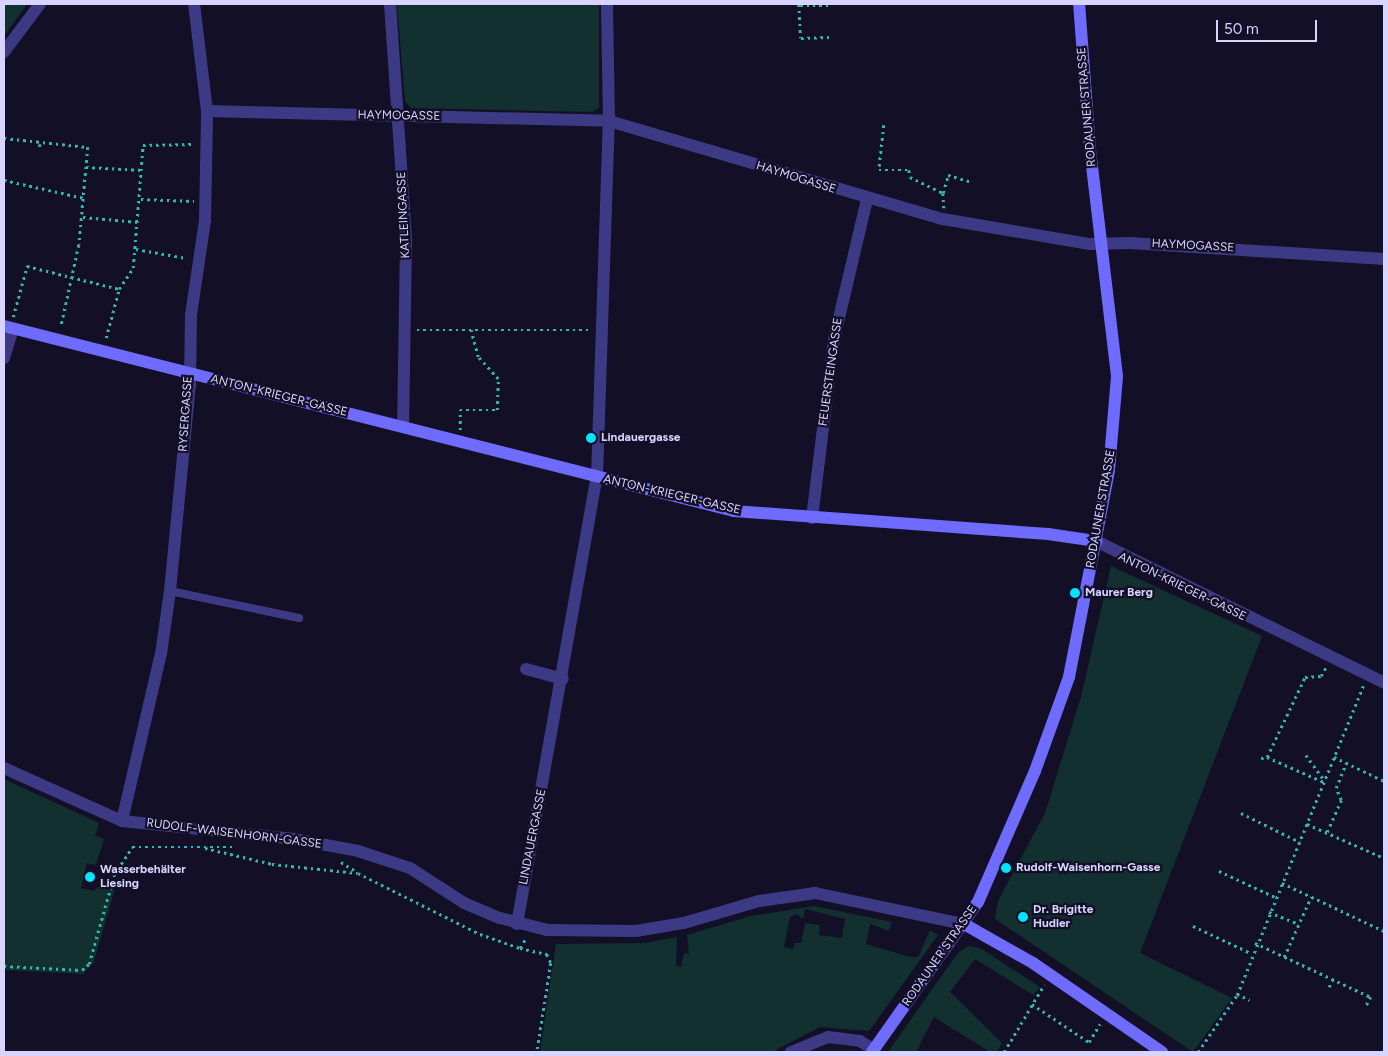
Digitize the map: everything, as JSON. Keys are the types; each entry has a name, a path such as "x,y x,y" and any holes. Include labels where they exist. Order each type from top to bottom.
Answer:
{"street":[{"path":"4,52 40,4"},
{"name":"RYSERGASSE","path":"122,821 161,654 170,590 189,373 191,315 206,220 207,111 194,4"},
{"name":"KATLEINGASSE","path":"390,4 398,116 406,330 403,426"},
{"name":"LINDAUERGASSE","path":"517,924 563,679 597,477 609,121 607,4"},
{"name":"RODAUNER STRASSE","path":"872,1051 964,924 1035,771 1069,677 1096,542 1116,422 1117,376 1102,245 1079,4"},
{"name":"HAYMOGASSE","path":"207,111 609,121 867,199 943,219 1102,245 1130,243 1384,258"},
{"name":"FEUERSTEINGASSE","path":"812,518 834,339 867,199"},
{"path":"4,358 9,328"},
{"name":"ANTON-KRIEGER-GASSE","path":"9,328 734,511 1048,534 1096,542 1384,684"},
{"path":"526,669 563,679"},
{"name":"RUDOLF-WAISENHORN-GASSE","path":"4,768 122,821 294,839 358,851 410,868 464,903 517,924 533,927 636,931 759,901 815,893 964,924 1050,975 1162,1052"},
{"path":"791,1052 828,1037 860,1041 872,1051"}],"lane":[{"path":"170,590 299,618"}],"path":[{"path":"828,6 799,5 801,38 829,37"},
{"path":"884,125 879,170 909,170 910,177 943,193"},
{"path":"4,138 64,148 88,147 83,217 73,278 57,340"},
{"path":"40,144 40,150"},
{"path":"103,352 119,289 133,268 141,198 143,145 181,146 197,144"},
{"path":"86,167 99,170 142,170"},
{"path":"943,219 943,193 948,175 973,182"},
{"path":"4,180 84,198"},
{"path":"141,198 180,202 194,201"},
{"path":"83,217 96,220 138,222"},
{"path":"136,249 188,258"},
{"path":"9,328 27,266 119,289"},
{"path":"406,330 603,331"},
{"path":"460,441 460,410 496,410 498,379 478,357 471,330"},
{"path":"1267,757 1305,677 1321,676 1330,659"},
{"path":"1198,1052 1237,994 1255,943 1308,824 1367,676"},
{"path":"1306,755 1324,782"},
{"path":"1261,758 1267,757 1324,782"},
{"path":"1334,758 1384,781"},
{"path":"1327,832 1341,800 1336,788 1346,763"},
{"path":"1241,813 1300,842"},
{"path":"1308,824 1384,858"},
{"path":"4,966 82,970 93,958 114,875 126,852 139,846 236,847"},
{"path":"205,848 272,864 358,873 403,892 463,926 520,948 547,954 551,963 537,1052"},
{"path":"1219,871 1275,897"},
{"path":"1282,883 1384,931"},
{"path":"1284,957 1311,897"},
{"path":"1269,912 1299,924"},
{"path":"1193,926 1251,953"},
{"path":"520,948 533,927"},
{"path":"1255,943 1371,997 1365,1008"},
{"path":"1290,966 1293,960"},
{"path":"1004,1052 1050,975"},
{"path":"1329,987 1333,979"},
{"path":"1237,994 1250,1000"},
{"path":"1032,1004 1088,1042 1107,1014"}],"green space":[{"path":"4,4 27,4 4,36"},
{"path":"397,4 599,4 599,107 593,112 411,108 405,101"},
{"path":"1111,566 1262,636 1140,953 1232,998 1193,1052 995,919 998,901 1045,813 1081,697"},
{"path":"4,779 99,823 95,836 104,839 96,865 87,863 81,888 94,891 104,881 116,885 94,961 83,974 4,970"},
{"path":"814,906 892,922 889,931 870,924 866,944 910,957 918,957 930,930 938,935 869,1031 820,1027 772,1052 540,1052 556,944 645,943 677,937 676,965 681,967 684,953 689,954 687,935 751,916","holes":["805,909 845,919 842,938 819,935 820,925 805,923 801,943 795,943 793,949 784,947 790,917 797,914 803,919"]},
{"path":"968,946 980,948 1040,987 1033,995 975,959 950,992 1002,1043 997,1052 990,1052 934,1017 916,1052 888,1052 957,954"}],"place":[{"name":"Lindauergasse","path":"591,438"},
{"name":"Maurer Berg","path":"1075,593"},
{"name":"Rudolf-Waisenhorn-Gasse","path":"1006,868"},
{"name":"Wasserbehälter Liesing","path":"90,877"},
{"name":"Dr. Brigitte Hudler","path":"1023,917"}]}
